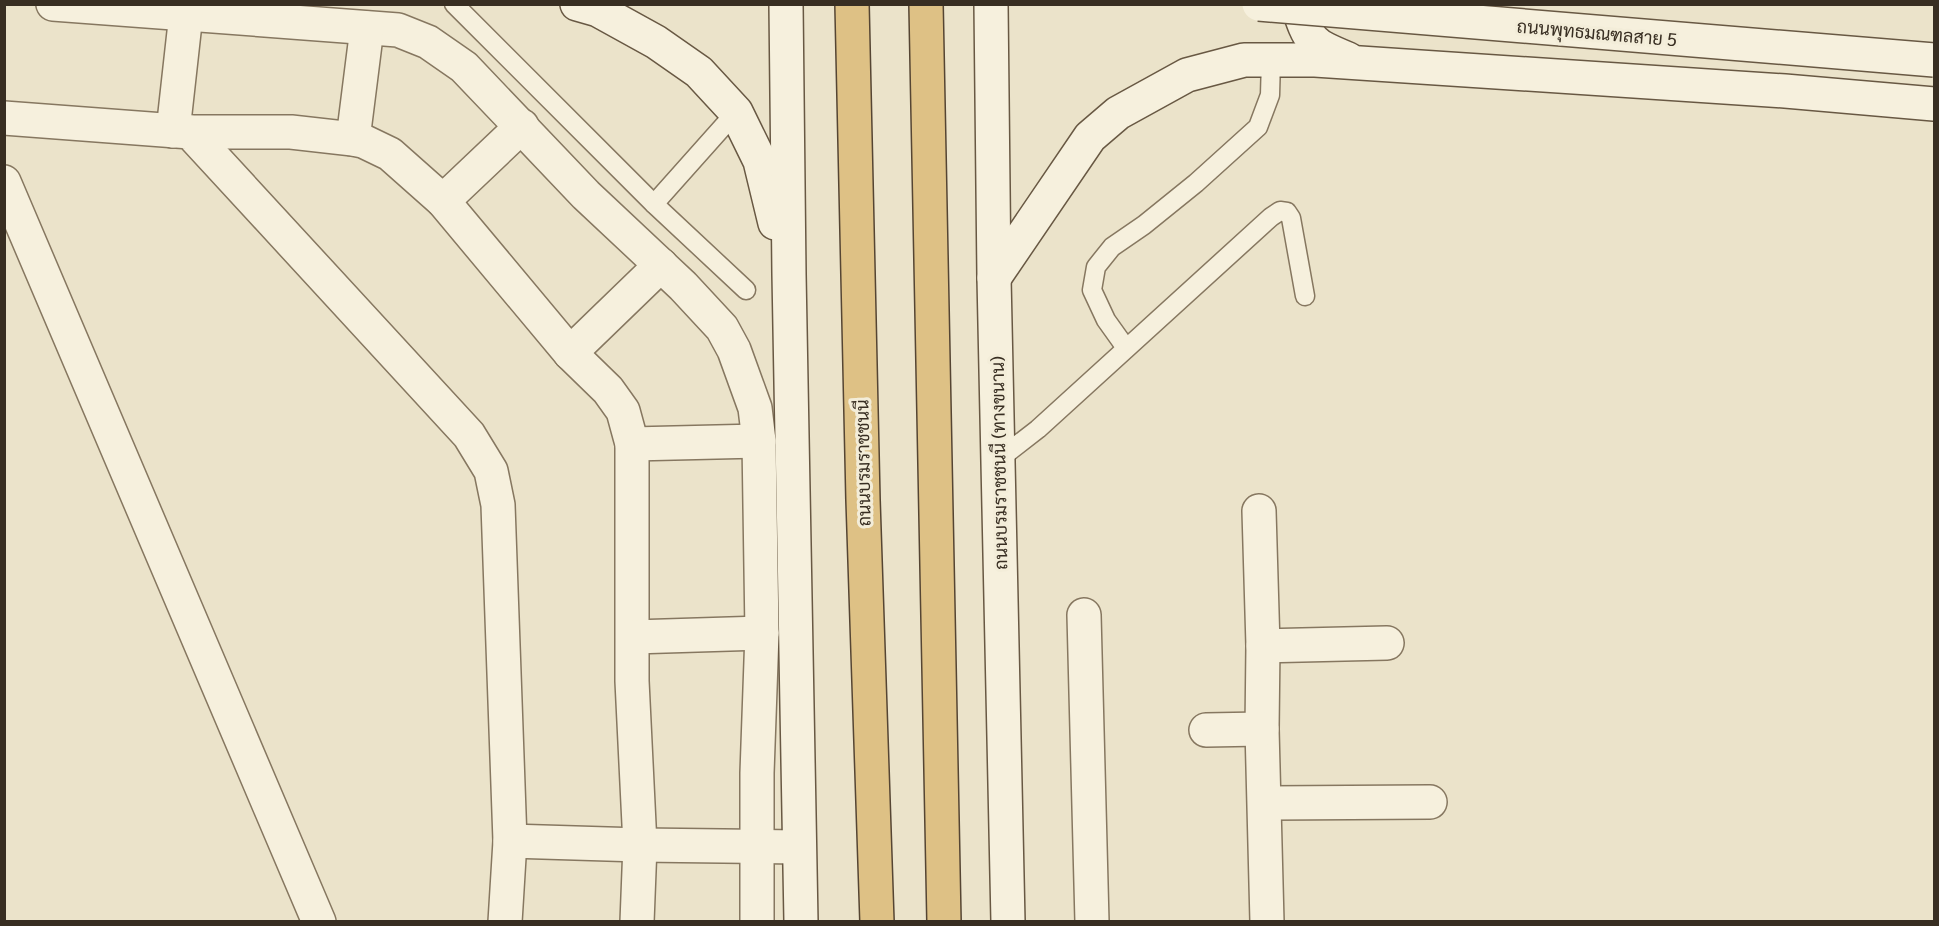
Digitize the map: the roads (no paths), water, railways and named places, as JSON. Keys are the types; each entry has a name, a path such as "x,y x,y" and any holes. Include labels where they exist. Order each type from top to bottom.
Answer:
{"highway":[{"name":"ถนนบรมราชชนนี","path":"852,4 863,512 877,921"},
{"path":"926,4 944,921"}],"street":[{"path":"53,4 398,30 428,42 464,67 586,195 661,265 722,328 734,350 755,408 759,441 762,633 757,773 757,921"},
{"path":"577,4 598,10 656,42 699,72 736,112 760,161 789,274"},
{"path":"786,4 801,921"},
{"name":"ถนนบรมราชชนนี (ทางขนาน)","path":"991,4 994,278 1008,921"},
{"name":"ถนนพุทธมณฑลสาย 5","path":"1258,4 1935,60"},
{"path":"1297,4 1308,36 1321,48 1355,62"},
{"path":"186,14 181,131 469,435 491,471 498,505 501,551 510,841 505,921"},
{"path":"353,139 367,28"},
{"path":"994,278 1090,137 1118,113 1187,75 1244,60 1355,62 1785,91 1935,104"},
{"path":"4,118 181,131 291,132 363,141 390,154 443,201 570,352 608,390 623,411 632,444 632,681 640,845 637,921"},
{"path":"443,201 522,126"},
{"path":"4,182 319,921"},
{"path":"570,352 661,265"},
{"path":"632,444 759,441"},
{"path":"1259,511 1267,921"},
{"path":"1084,615 1092,921"},
{"path":"633,637 762,633"},
{"path":"1263,646 1387,643"},
{"path":"1206,729 1262,729"},
{"path":"1265,803 1430,802"},
{"path":"510,841 799,847"}],"lane":[{"path":"454,4 654,204 746,290"},
{"path":"1126,348 1106,320 1092,290 1096,267 1112,247 1144,225 1258,127 1270,95 1271,60"},
{"path":"654,204 736,112"},
{"path":"998,460 1038,429 1271,216 1281,212 1287,212 1291,218 1305,296"}]}
